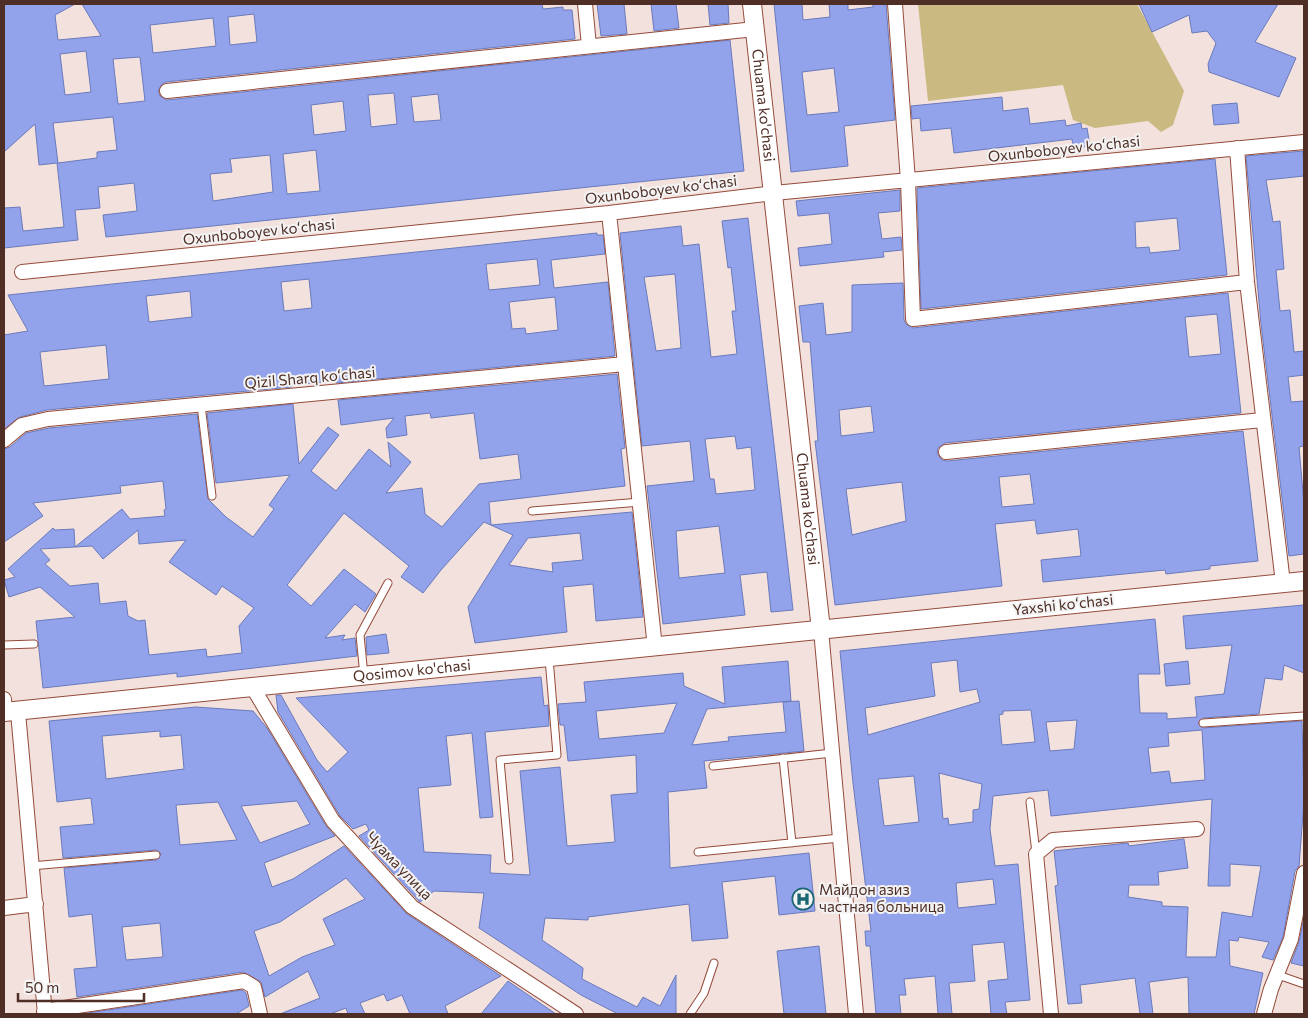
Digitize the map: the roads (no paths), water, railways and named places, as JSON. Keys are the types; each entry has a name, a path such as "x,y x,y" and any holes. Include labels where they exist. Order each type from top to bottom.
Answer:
{"street":[{"path":"584,4 589,46"},
{"name":"Chuama ko'chasi","path":"752,4 821,630 856,1014"},
{"path":"895,4 908,181 912,319 1247,282"},
{"path":"167,91 755,30"},
{"name":"Oxunboboyev koʻchasi","path":"22,272 609,213 774,192 908,181 1304,142"},
{"path":"1237,148 1247,282 1262,420 1284,583"},
{"path":"609,213 655,648"},
{"name":"Qizil Sharq koʻchasi","path":"4,440 22,425 48,419 625,364"},
{"path":"946,452 1262,420"},
{"name":"Yaxshi koʻchasi","path":"821,630 1304,581"},
{"name":"Qosimov ko'chasi","path":"8,709 253,688 821,630"},
{"name":"Чуама улица","path":"253,688 333,821 412,907 576,1014"},
{"path":"8,709 32,866 44,1013 244,981 254,988 260,1014"},
{"path":"1051,1014 1036,854 1053,840 1196,829"},
{"path":"1264,1014 1291,939 1304,873"},
{"path":"4,908 36,904"}],"lane":[{"path":"201,405 212,496"},
{"path":"532,511 640,502"},
{"path":"364,676 360,635 388,582"},
{"path":"4,645 34,644"},
{"path":"509,860 500,760 558,755 549,658"},
{"path":"1203,723 1304,716"},
{"path":"713,766 832,753"},
{"path":"783,758 792,843"},
{"path":"1030,802 1036,854"},
{"path":"698,852 840,838"},
{"path":"32,866 156,855"},
{"path":"690,1014 704,993 714,963"},
{"path":"1278,975 1304,984"}],"place":[{"name":"Майдон азиз частная больница","path":"803,899"}]}
